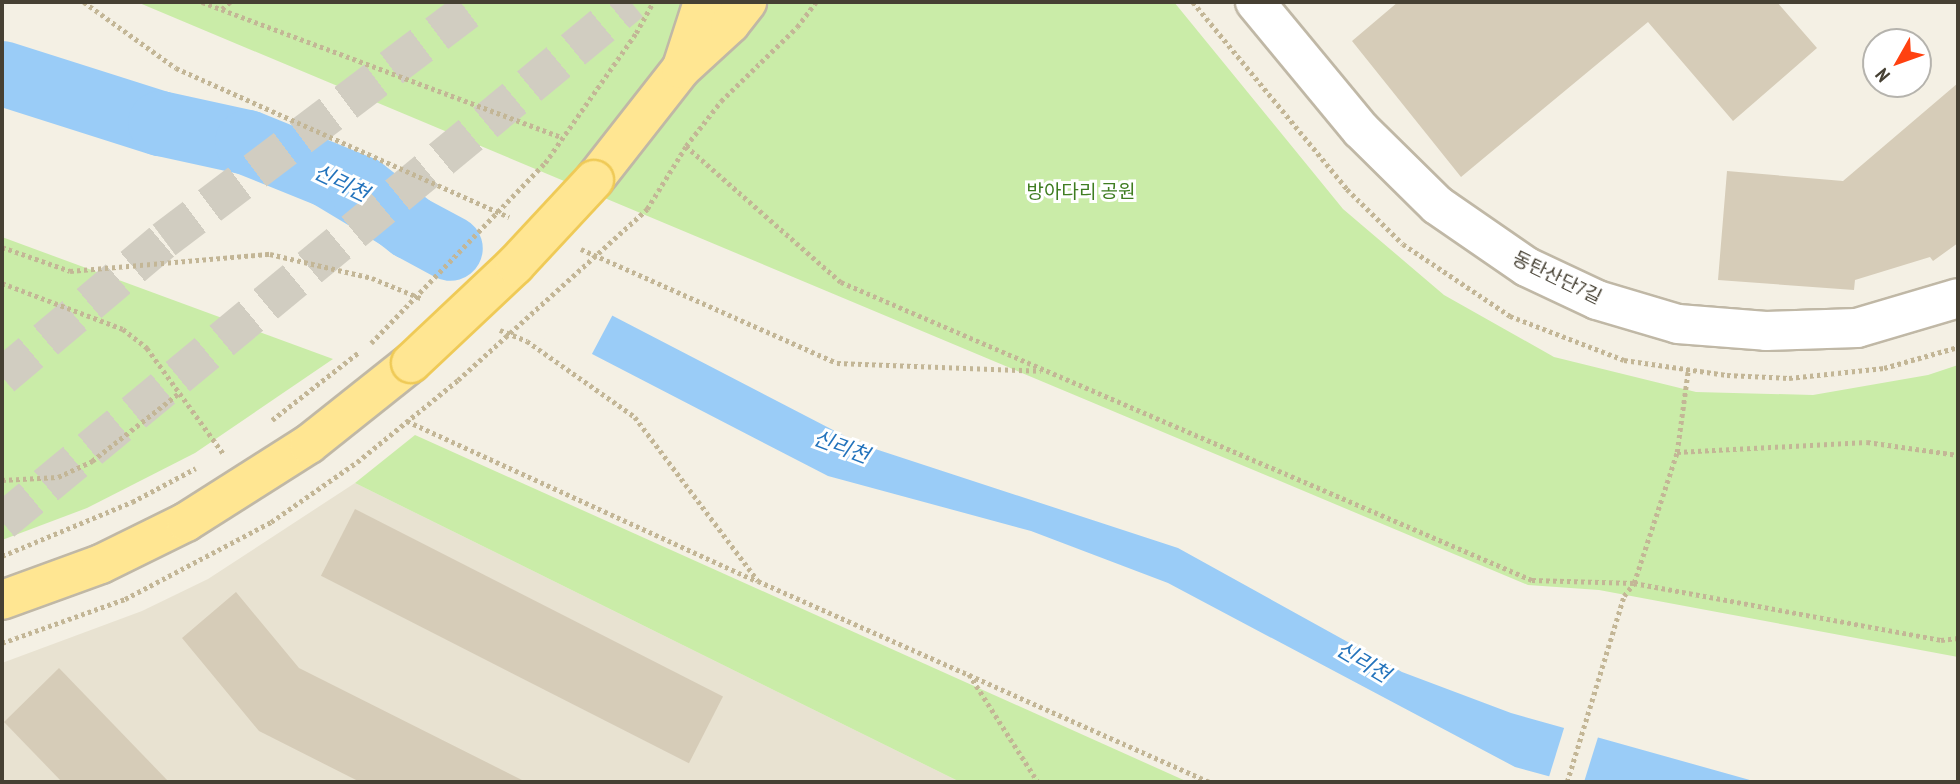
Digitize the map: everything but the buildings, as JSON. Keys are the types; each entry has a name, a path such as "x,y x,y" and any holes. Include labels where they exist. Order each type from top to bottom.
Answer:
{"main road":[{"path":"681,69 704,2"},
{"path":"2,600 102,564 186,522 309,444 411,363 515,265 594,180 681,69 730,24 747,2"}],"street":[{"name":"동탄산단7길","path":"1255,2 1361,130 1437,205 1527,267 1597,300 1678,324 1766,331 1857,328 1958,298"}],"path":[{"path":"202,2 562,137"},
{"path":"222,9 230,2"},
{"path":"264,426 370,343 545,163 636,33 653,2"},
{"path":"458,380 647,209 686,146 721,101 797,27 816,2"},
{"path":"686,146 841,282 1532,580 1634,583 1941,640 1958,638"},
{"path":"2,247 70,271 270,254 372,278 437,305"},
{"path":"2,283 123,329 147,348 223,453"},
{"path":"489,326 527,341 635,416 758,581"},
{"path":"1567,782 1624,596 1634,583 1677,452 1688,371"},
{"path":"2,480 58,477 92,461 179,393"},
{"path":"407,421 1209,782"},
{"path":"1677,452 1867,442 1958,454"},
{"path":"212,459 233,447"},
{"path":"2,556 132,502 200,466"},
{"path":"968,673 1038,782"}],"shaded area":[{"path":"355,483 960,782 2,782 2,663 142,611 208,579"}],"green space":[{"name":"방아다리 공원","path":"137,2 1174,2 1343,209 1444,295 1554,357 1696,392 1813,395 1928,375 1958,365 1958,657 1599,590 1528,585"},
{"path":"2,237 333,359 195,453 87,508 2,540"},
{"path":"415,435 1188,782 960,782 355,483"}],"water":[{"path":"2,63 430,221 860,444 1178,548 1402,672 1511,713 1757,782 1570,782 1515,767 1168,583 1031,531 828,476 383,246 275,181 2,95"}],"pier":[{"path":"432,218 613,314 588,362 407,266"},
{"path":"1565,725 1599,734 1584,782 1548,780"}],"waterway":[{"name":"신리천","path":"2,73 160,123 247,142 361,188 411,227 450,248"}],"tunnel":[{"path":"2,377 164,240 479,2"},
{"path":"2,522 631,2"}]}
